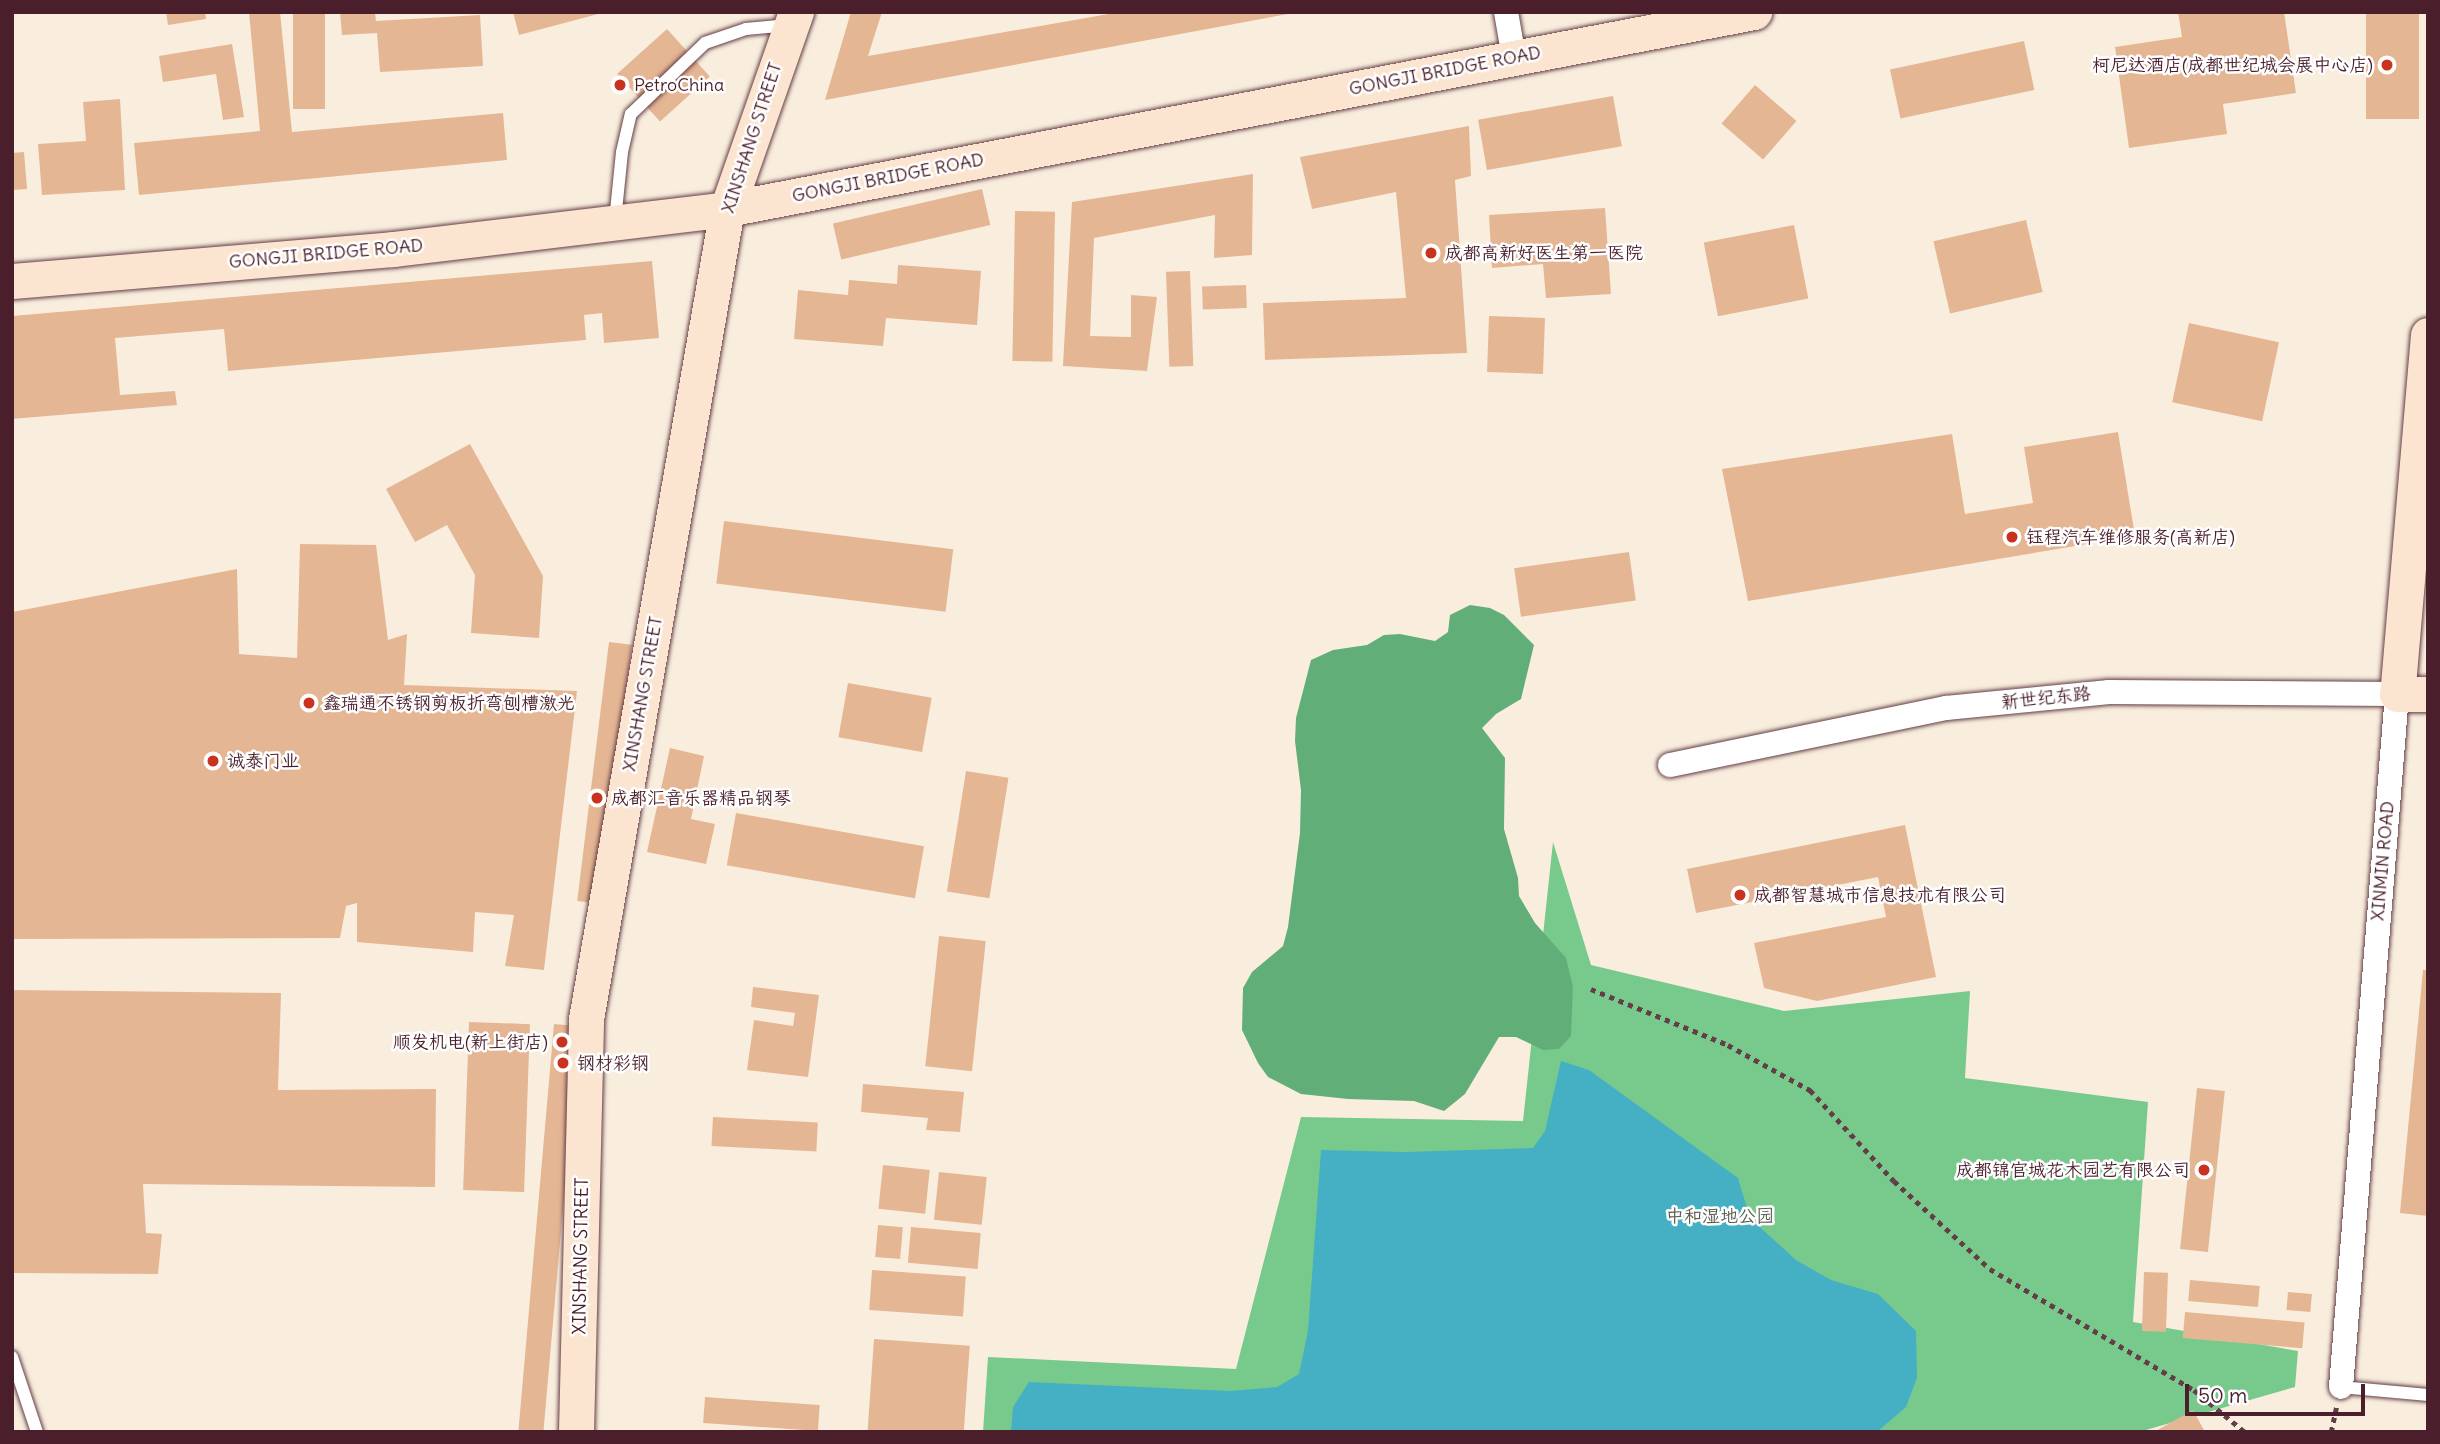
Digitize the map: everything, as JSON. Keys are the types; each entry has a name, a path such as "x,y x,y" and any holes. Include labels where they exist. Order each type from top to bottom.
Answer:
{"main road":[{"name":"GONGJI BRIDGE ROAD","path":"12,281 393,249 726,209 1754,12"},
{"name":"XINSHANG STREET","path":"576,1432 586,1019 726,209 793,19"},
{"name":"XINMIN ROAD","path":"2412,694 2428,335"}],"street":[{"path":"1506,12 1514,58"},
{"name":"新世纪东路","path":"1670,765 1959,706 2109,692 2412,694"},
{"name":"XINMIN ROAD","path":"2341,1387 2412,694"}],"lane":[{"path":"614,224 622,152 632,114 705,43 747,29 793,19"},
{"path":"12,1357 37,1432"},
{"path":"2341,1387 2428,1395"}],"path":[{"path":"1591,989 1728,1045 1810,1090 1894,1181 1990,1269 2194,1390 2245,1432"}],"green space":[{"path":"1470,605 1490,608 1504,615 1534,645 1521,699 1496,714 1482,728 1505,758 1504,829 1518,878 1519,896 1535,923 1566,958 1573,987 1571,1036 1559,1049 1543,1050 1516,1037 1499,1037 1465,1094 1444,1111 1414,1101 1301,1094 1268,1077 1242,1030 1243,988 1252,972 1283,946 1288,927 1300,833 1301,790 1295,741 1296,718 1311,660 1333,650 1367,645 1384,635 1400,634 1435,641 1448,632 1450,615"},
{"name":"中和湿地公园","path":"1553,842 1591,965 1784,1011 1970,991 1965,1078 2148,1102 2133,1322 2298,1351 2295,1387 2139,1432 983,1432 988,1357 1236,1369 1301,1117 1523,1121"}],"water":[{"path":"1561,1061 1589,1070 1738,1178 1750,1218 1796,1260 1831,1280 1878,1294 1916,1331 1917,1378 1906,1407 1877,1432 1011,1432 1013,1407 1029,1382 1230,1391 1277,1387 1299,1374 1308,1331 1321,1150 1405,1152 1533,1148 1545,1131"}],"building":[{"path":"166,12 205,12 206,19 168,25"},
{"path":"249,12 280,12 292,132 503,113 507,160 139,195 134,143 260,131"},
{"path":"293,12 325,12 325,109 293,109"},
{"path":"340,12 375,12 376,21 480,15 483,66 380,72 377,33 342,35"},
{"path":"513,12 602,12 602,13 519,35"},
{"path":"851,12 882,12 868,56 1120,12 1288,14 825,100"},
{"path":"2178,12 2284,12 2296,93 2223,104 2227,134 2129,148 2115,47 2182,37"},
{"name":"柯尼达酒店(成都世纪城会展中心店)","path":"2366,12 2419,12 2419,119 2366,119"},
{"path":"667,29 710,77 660,121 617,74"},
{"path":"2024,41 2034,90 1900,118 1890,69"},
{"path":"232,44 244,117 223,120 216,74 163,82 159,56"},
{"path":"1755,85 1797,121 1763,160 1722,123"},
{"path":"1613,96 1622,146 1487,170 1478,120"},
{"path":"120,99 125,190 42,195 38,144 86,141 83,102"},
{"name":"成都高新好医生第一医院","path":"1469,126 1471,176 1455,180 1467,353 1265,360 1263,303 1406,298 1396,192 1312,209 1300,157"},
{"path":"24,152 27,189 12,190 12,153"},
{"path":"1253,174 1252,255 1214,258 1215,215 1094,238 1090,336 1131,337 1131,295 1157,297 1147,371 1063,366 1072,202"},
{"path":"982,189 990,225 841,259 833,223"},
{"path":"1605,208 1611,294 1546,298 1543,264 1492,268 1489,215"},
{"path":"1015,211 1055,212 1052,362 1012,361"},
{"path":"2026,220 2043,292 1950,313 1933,241"},
{"path":"1794,225 1808,299 1718,316 1704,243"},
{"path":"652,261 659,338 604,343 602,313 584,315 586,340 228,371 224,329 115,338 120,395 175,391 177,405 12,419 12,316"},
{"path":"898,265 981,271 977,325 886,318 883,346 794,339 798,290 848,295 849,280 897,284"},
{"path":"1190,271 1193,366 1169,367 1166,272"},
{"path":"1246,285 1247,308 1203,310 1202,287"},
{"path":"1489,316 1545,318 1543,374 1487,372"},
{"path":"2189,323 2279,342 2262,421 2172,402"},
{"path":"2118,432 2135,536 1748,601 1722,469 1952,434 1965,514 2033,503 2024,447"},
{"path":"470,444 543,576 539,638 471,633 475,575 447,525 415,542 386,489"},
{"path":"724,521 953,549 946,612 716,584"},
{"path":"300,544 376,545 388,640 407,634 404,685 577,691 544,970 505,966 514,915 475,912 473,952 357,942 357,903 346,906 340,938 12,939 12,612 237,569 239,654 297,658"},
{"path":"1629,552 1636,601 1521,617 1514,568"},
{"path":"609,642 632,645 600,904 577,901"},
{"path":"848,683 932,698 922,752 838,737"},
{"path":"670,748 704,756 691,819 715,824 706,864 647,852"},
{"path":"966,771 1008,778 989,898 947,891"},
{"path":"736,813 924,846 915,898 727,865"},
{"name":"成都智慧城市信息技术有限公司","path":"1905,825 1936,977 1817,1001 1764,988 1754,943 1886,917 1878,877 1696,913 1687,869"},
{"path":"939,936 986,941 972,1071 925,1066"},
{"path":"2423,970 2428,970 2428,1216 2400,1213"},
{"path":"753,987 819,995 808,1077 747,1070 754,1020 793,1026 795,1013 751,1007"},
{"path":"12,990 281,993 278,1090 436,1089 435,1187 143,1184 146,1233 162,1234 158,1274 12,1273"},
{"path":"469,1022 530,1024 524,1192 463,1190"},
{"path":"554,1024 579,1026 543,1432 518,1430"},
{"path":"863,1084 964,1092 960,1132 926,1130 928,1118 861,1112"},
{"name":"成都锦官城花木园艺有限公司","path":"2197,1088 2225,1091 2208,1252 2180,1249"},
{"path":"713,1117 818,1122 816,1151 711,1146"},
{"path":"883,1165 930,1170 925,1214 878,1209"},
{"path":"939,1172 987,1177 982,1225 934,1220"},
{"path":"878,1225 903,1227 900,1259 875,1257"},
{"path":"911,1227 981,1233 978,1269 908,1263"},
{"path":"872,1270 966,1277 963,1316 869,1310"},
{"path":"2144,1272 2168,1273 2166,1332 2142,1331"},
{"path":"2190,1280 2260,1286 2258,1307 2188,1301"},
{"path":"2288,1292 2312,1294 2310,1312 2286,1310"},
{"path":"2185,1312 2305,1322 2302,1348 2183,1338"},
{"path":"874,1339 970,1346 964,1432 868,1432"},
{"path":"705,1397 820,1405 818,1431 703,1423"},
{"path":"2193,1410 2205,1432 2154,1432"}],"place":[{"name":"柯尼达酒店(成都世纪城会展中心店)","path":"2387,65"},
{"name":"PetroChina","path":"620,85"},
{"name":"成都高新好医生第一医院","path":"1431,253"},
{"name":"钰程汽车维修服务(高新店)","path":"2012,537"},
{"name":"鑫瑞通不锈钢剪板折弯刨槽激光","path":"309,703"},
{"name":"诚泰门业","path":"213,761"},
{"name":"成都汇音乐器精品钢琴","path":"597,798"},
{"name":"成都智慧城市信息技术有限公司","path":"1740,895"},
{"name":"顺发机电(新上街店)","path":"562,1042"},
{"name":"钢材彩钢","path":"563,1063"},
{"name":"成都锦官城花木园艺有限公司","path":"2204,1170"}]}
